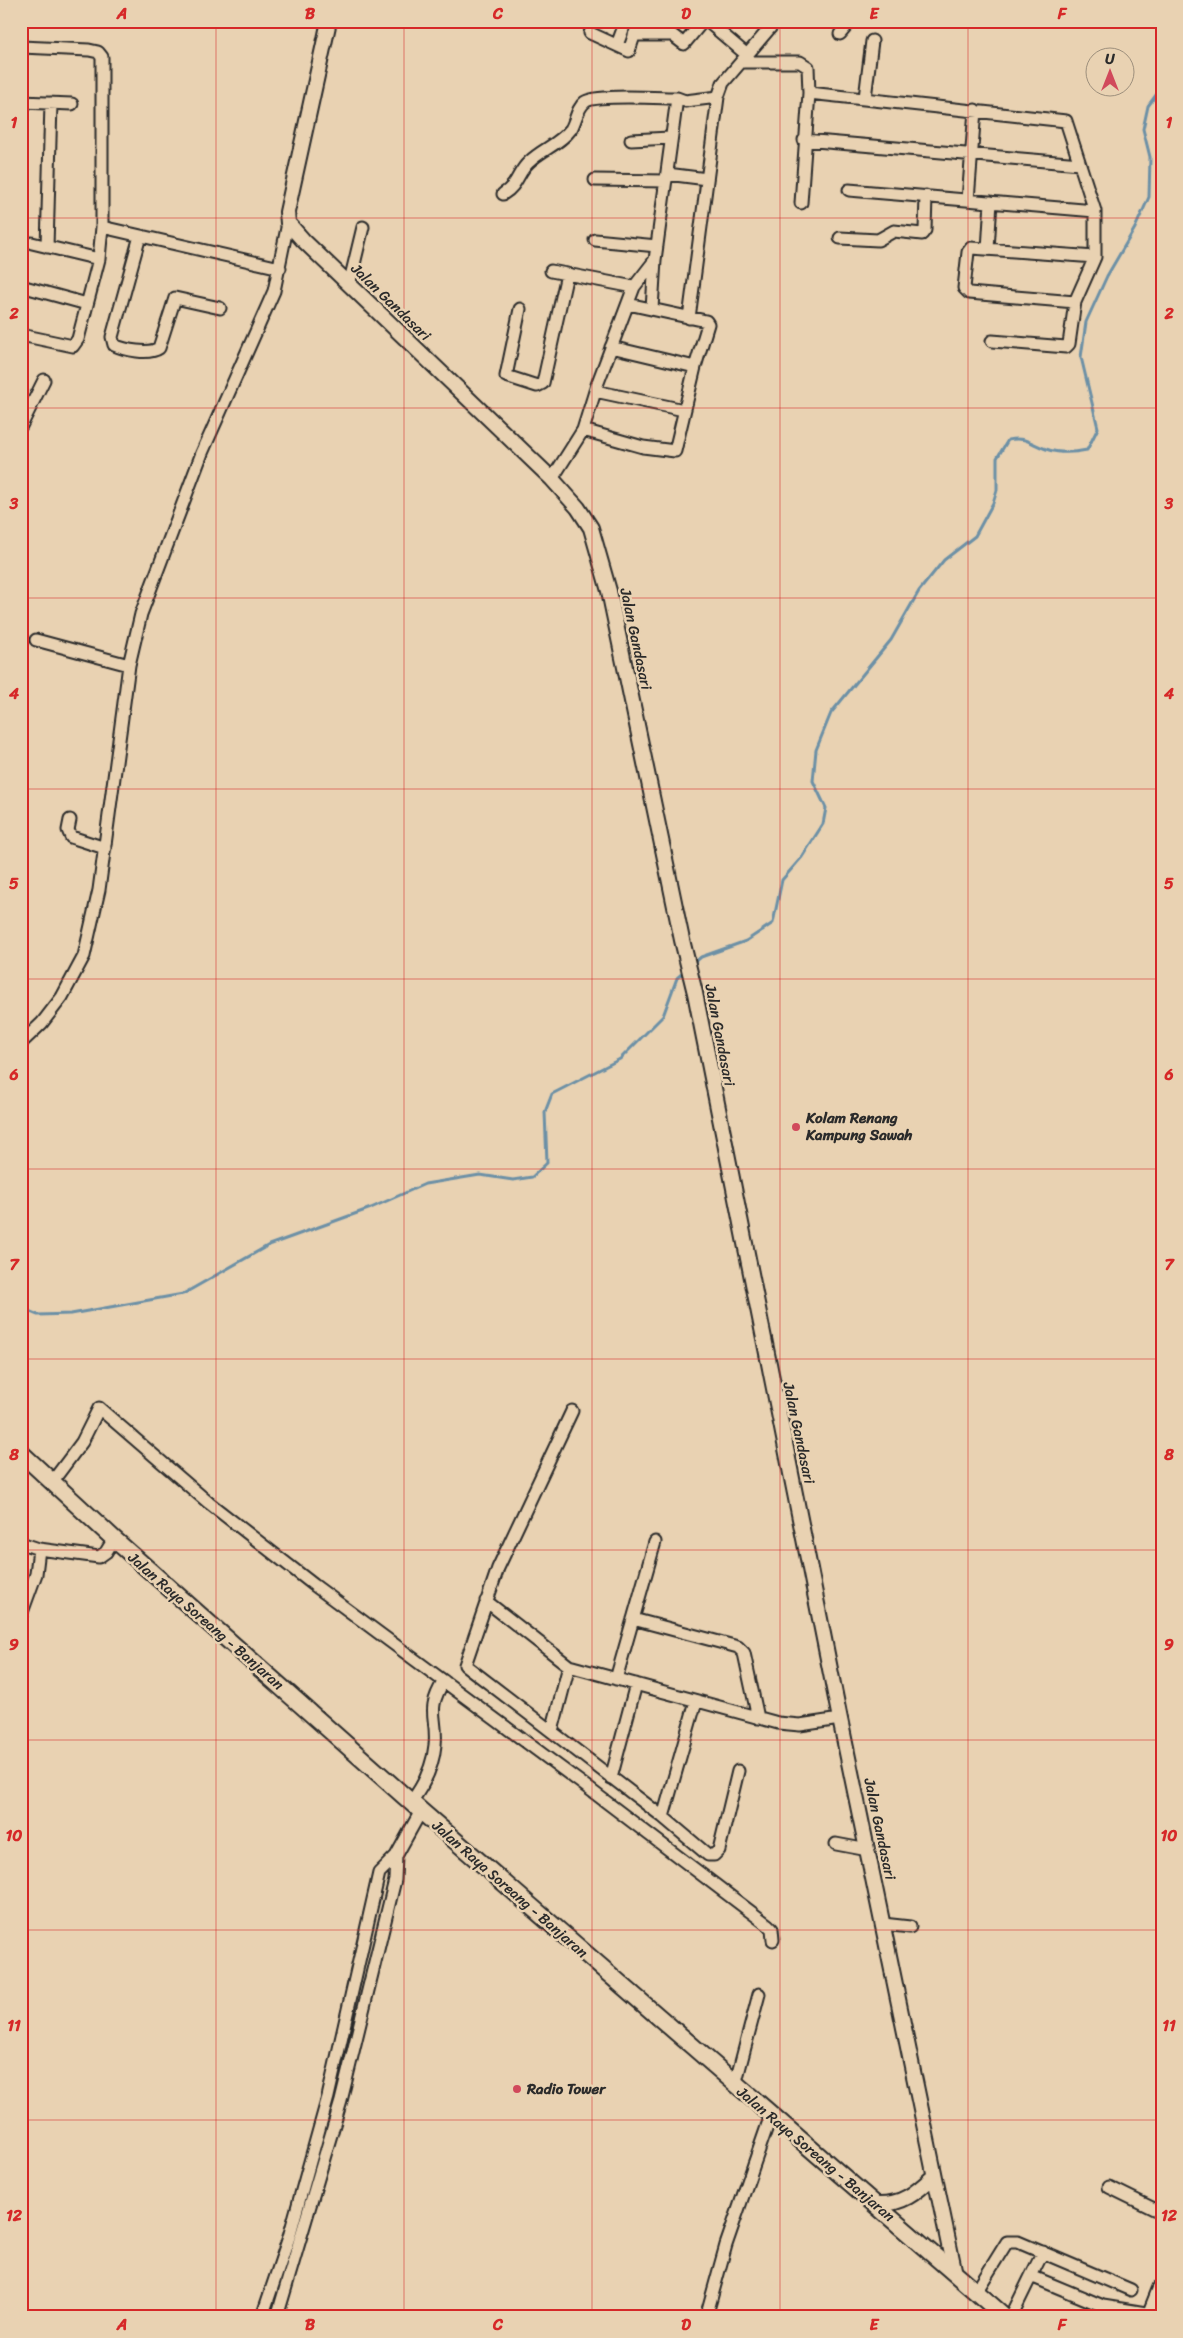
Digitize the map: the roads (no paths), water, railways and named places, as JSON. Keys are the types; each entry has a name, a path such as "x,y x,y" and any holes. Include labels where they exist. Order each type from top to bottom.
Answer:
{"main road":[{"name":"Jalan Raya Soreang - Banjaran","path":"21,1453 114,1539 416,1807 735,2085 877,2204 1005,2317"}],"street":[{"path":"21,1043 42,1023 62,997 80,966 87,943 105,848 129,665 144,601 202,453 269,306 280,268 288,223 287,212 329,21"},
{"path":"616,46 626,21"},
{"path":"590,33 616,46 630,50 639,21"},
{"path":"654,21 683,44 686,44 705,21 744,59 800,62 808,67 809,93 804,140 801,203"},
{"path":"689,318 718,97 723,83 776,21"},
{"path":"840,34 851,21"},
{"path":"634,35 671,35"},
{"path":"865,98 872,41"},
{"path":"21,47 89,50 98,52 102,58 102,227 99,259 78,339 73,346 21,335"},
{"path":"809,93 1064,119 1095,211 1095,258 1075,302 1069,344 1066,347 992,341"},
{"path":"503,194 515,185 523,169 531,160 567,134 584,102 591,99 611,98 677,98 685,101 718,97"},
{"path":"652,309 656,246 677,98"},
{"path":"21,102 72,104"},
{"path":"47,247 51,103"},
{"path":"968,200 975,110"},
{"path":"631,140 670,138"},
{"path":"804,140 1080,164"},
{"path":"594,180 707,179"},
{"path":"849,190 1095,211"},
{"path":"840,238 878,240 894,232 922,234 925,230 926,196"},
{"path":"988,249 991,202"},
{"name":"Jalan Gandasari","path":"288,223 552,479 578,508 596,538 609,591 682,940 695,992 840,1719 955,2274"},
{"path":"102,227 280,268"},
{"path":"350,285 363,227"},
{"path":"140,236 112,338 114,344 120,348 145,351 155,351 160,348 175,298 220,308"},
{"path":"595,240 656,246"},
{"path":"32,243 99,259"},
{"path":"1075,302 969,294 964,288 968,252 971,248 1095,258"},
{"path":"552,479 583,430 595,391 634,287 655,260"},
{"path":"551,271 634,287"},
{"path":"520,308 506,376 537,386 543,383 567,274"},
{"path":"21,286 87,304"},
{"path":"583,430 626,443 675,452 695,367 708,326 706,321 628,304"},
{"path":"611,347 695,367"},
{"path":"21,426 44,380"},
{"path":"595,391 684,410"},
{"path":"36,640 129,665"},
{"path":"70,820 68,830 71,837 105,848"},
{"path":"52,1482 82,1442 99,1408 209,1503 314,1585 768,1925 772,1929 773,1940"},
{"path":"572,1411 498,1568 464,1665 663,1817 708,1855 714,1855 718,1850 738,1771"},
{"path":"21,1543 39,1549 99,1557 106,1552 114,1539"},
{"path":"616,1679 654,1542"},
{"path":"21,1615 36,1574 39,1549"},
{"path":"486,1601 569,1666 758,1718 800,1725 840,1719"},
{"path":"633,1619 738,1647 744,1653 758,1718"},
{"path":"552,1731 569,1666"},
{"path":"262,2317 294,2239 337,2112 395,1880 396,1856 427,1778 435,1745 432,1712 436,1697 444,1681"},
{"path":"611,1778 636,1684"},
{"path":"663,1817 696,1701"},
{"path":"836,1844 868,1850"},
{"path":"277,2317 379,1873 396,1856"},
{"path":"883,1924 910,1927"},
{"path":"355,1980 369,1984"},
{"path":"735,2085 758,1994"},
{"path":"324,2110 337,2112"},
{"path":"706,2317 726,2245 771,2115"},
{"path":"877,2204 890,2205 901,2202 914,2194 934,2176"},
{"path":"1109,2187 1162,2213"},
{"path":"976,2292 1007,2242 1018,2242 1131,2290"},
{"path":"1011,2317 1043,2252"},
{"path":"1031,2276 1103,2306 1146,2313 1149,2312 1159,2287 1162,2285"}],"waterway":[{"path":"693,964 701,957 746,941 773,923 782,880 802,857 823,824 826,808 813,781 816,750 831,713 891,640 919,591 944,560 975,536 993,503 997,490 997,458 1008,440 1024,440 1056,452 1087,450 1098,428 1081,357 1086,322 1107,276 1135,228 1149,197 1150,157 1143,129 1148,106 1162,87"},
{"path":"21,1308 38,1315 71,1314 183,1294 269,1245 371,1208 425,1184 480,1175 513,1180 532,1177 547,1163 545,1112 552,1094 620,1059 663,1016 677,978 685,971"}],"place":[{"name":"Kolam Renang Kampung Sawah","path":"796,1127"},
{"name":"Radio Tower","path":"517,2089"}]}
